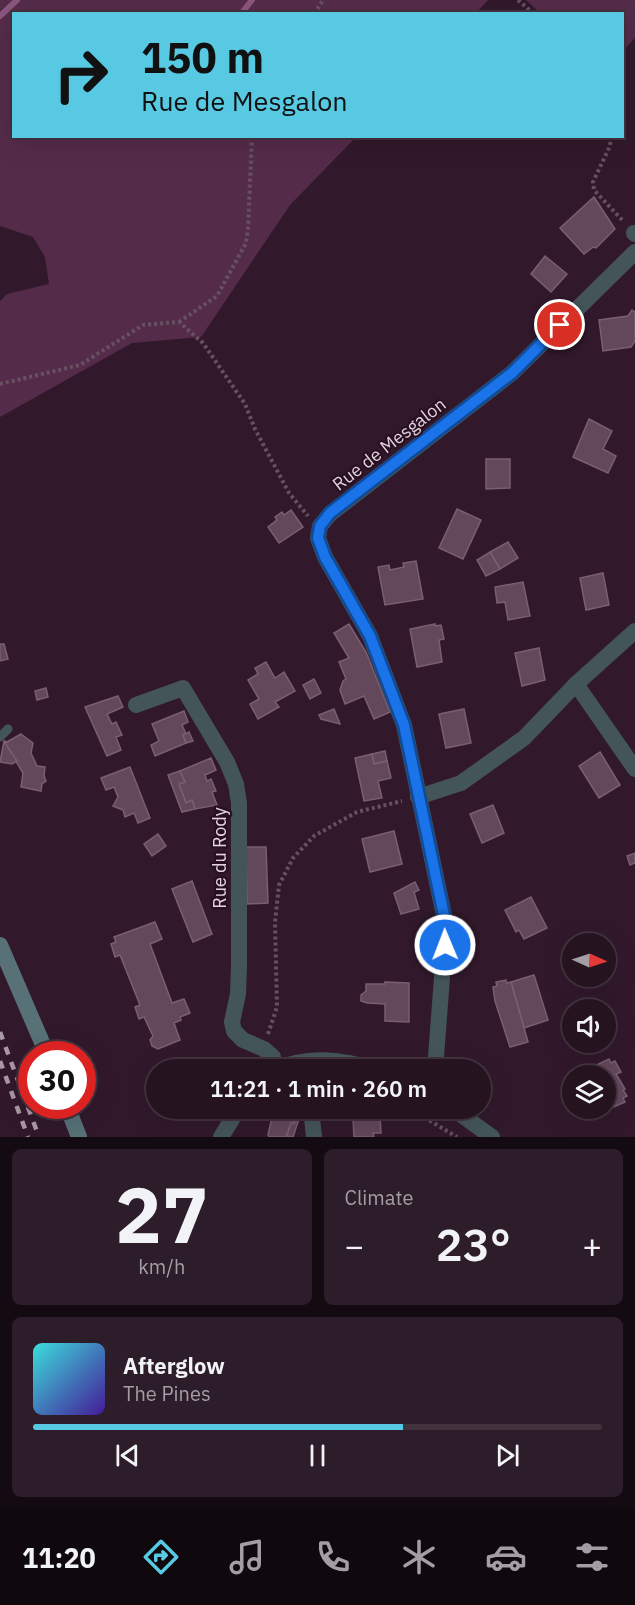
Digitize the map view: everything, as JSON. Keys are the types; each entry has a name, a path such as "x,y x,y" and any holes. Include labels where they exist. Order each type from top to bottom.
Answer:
{"main road":[{"path":"0,945 41,1041"},
{"path":"72,1119 79,1137"}],"street":[{"name":"Rue de Mesgalon","path":"320,526 330,513 512,373 635,252"},
{"path":"320,526 318,538 325,557 370,636 404,725 446,925 436,1059"},
{"path":"418,797 461,783 524,738 576,684 635,631"},
{"path":"576,684 635,769"},
{"name":"Rue du Rody","path":"136,705 183,688 227,762 236,784 239,803 239,965 238,994 232,1022 234,1031 243,1040 264,1049"},
{"path":"264,1049 273,1059"},
{"path":"221,1137 232,1119"},
{"path":"312,1119 314,1137"},
{"path":"467,1119 492,1137"}],"lane":[{"path":"0,737 8,729"}],"path":[{"path":"518,0 532,12"},
{"path":"0,384 80,365 143,325 179,322 217,296 246,243 252,138"},
{"path":"611,138 610,146 592,182 594,190 635,233"},
{"path":"179,322 203,343 245,404 263,444 290,493 309,519 320,526"},
{"path":"264,1049 277,1007 275,922 279,885 293,858 314,836 357,812 418,797"},
{"path":"427,1119 457,1137"}],"shaded area":[{"path":"0,0 488,0 477,12 12,12 12,138 355,138 290,205 201,337 132,343 0,417 0,301 7,294 49,284 45,257 33,237 0,226"},
{"path":"526,0 635,0 635,38 624,50 624,12 539,12"}],"building":[{"path":"594,197 615,229 596,248 593,247 584,254 560,228"},
{"path":"545,256 567,274 551,292 531,274"},
{"path":"632,310 635,312 635,341 631,347 603,351 599,320 628,316"},
{"path":"589,419 612,431 603,449 616,456 608,473 573,457"},
{"path":"486,459 510,459 510,488 486,489"},
{"path":"457,509 481,520 463,559 439,548"},
{"path":"291,510 303,527 279,543 268,527 277,520 275,517"},
{"path":"508,542 518,558 500,569 490,552"},
{"path":"490,552 500,569 486,576 477,560"},
{"path":"416,561 423,599 385,605 378,567 389,565 390,570 404,567 403,563"},
{"path":"603,573 609,605 586,610 580,578"},
{"path":"523,582 530,616 508,620 505,602 497,603 495,587"},
{"path":"349,624 366,652 390,712 374,719 364,696 345,704 340,690 346,679 339,662 349,658 334,633"},
{"path":"435,624 435,626 441,625 444,639 439,640 442,662 417,667 410,629"},
{"path":"0,644 4,644 8,659 0,661"},
{"path":"539,648 545,680 522,686 515,653"},
{"path":"266,662 275,678 284,672 295,691 275,702 279,707 258,719 250,704 259,699 248,680 258,674 255,668"},
{"path":"314,679 321,693 310,699 303,685"},
{"path":"46,688 48,697 37,700 35,691"},
{"path":"118,696 123,707 107,714 112,724 116,722 122,735 116,737 121,750 107,756 85,707"},
{"path":"334,709 340,724 321,719 319,715"},
{"path":"464,709 471,743 446,748 439,714"},
{"path":"184,711 188,722 182,725 186,734 183,735 186,743 155,756 151,745 159,741 152,724"},
{"path":"189,732 193,741 186,743 183,735"},
{"path":"21,734 33,743 31,753 37,766 45,767 46,781 42,784 41,791 21,787 23,773 5,743"},
{"path":"4,741 8,742 5,743 17,761 12,764 0,762"},
{"path":"385,751 387,761 374,764 372,754"},
{"path":"600,752 620,785 599,798 579,766"},
{"path":"372,754 374,764 387,761 391,778 378,781 382,798 364,801 355,758"},
{"path":"211,758 216,770 205,775 207,781 211,779 216,791 212,792 217,805 195,809 192,800 186,803 179,784 185,782 180,771"},
{"path":"130,767 150,818 138,823 134,813 125,817 123,810 113,806 118,797 114,787 106,790 101,778"},
{"path":"180,771 185,782 179,784 186,803 192,800 195,809 182,812 168,775"},
{"path":"493,805 504,833 482,843 470,814"},
{"path":"394,831 402,864 370,872 362,839"},
{"path":"158,834 166,846 152,856 144,844"},
{"path":"246,847 266,847 268,903 247,904"},
{"path":"635,853 635,863 630,865 627,856"},
{"path":"192,881 212,934 193,942 172,889"},
{"path":"415,882 419,890 414,892 419,909 401,914 394,893"},
{"path":"531,897 547,928 524,939 519,930 516,932 505,910"},
{"path":"155,922 162,939 150,944 172,1003 184,999 190,1013 180,1017 181,1020 174,1023 180,1040 158,1049 152,1046 150,1040 153,1036 144,1017 139,1019 135,1007 140,1005 120,955 115,957 111,944 116,942 114,937"},
{"path":"534,975 548,1020 524,1028 511,982"},
{"path":"506,980 507,983 511,982 528,1042 510,1047 495,1001 493,987 497,986 496,982"},
{"path":"385,982 409,983 409,1022 385,1021 385,1004 361,1001 361,995 366,991 366,984 385,984"},
{"path":"609,1059 611,1063 615,1061 621,1072 616,1074 616,1065 597,1065"},
{"path":"616,1074 625,1089 623,1090 627,1096 623,1098 625,1102 616,1106"},
{"path":"272,1119 296,1119 294,1124 291,1123 286,1137 269,1137"},
{"path":"296,1119 299,1119 293,1137 287,1136 291,1123 294,1124"},
{"path":"353,1119 380,1119 381,1133 373,1133 374,1137 354,1137"}],"waterway":[{"path":"0,16 17,0"},
{"path":"243,12 252,0"}],"railway":[{"path":"0,1032 39,1137"},
{"path":"0,1061 28,1137"}],"route":[{"path":"445,945 446,925 404,725 370,636 325,557 318,538 320,526 330,513 512,373 560,325"}]}
